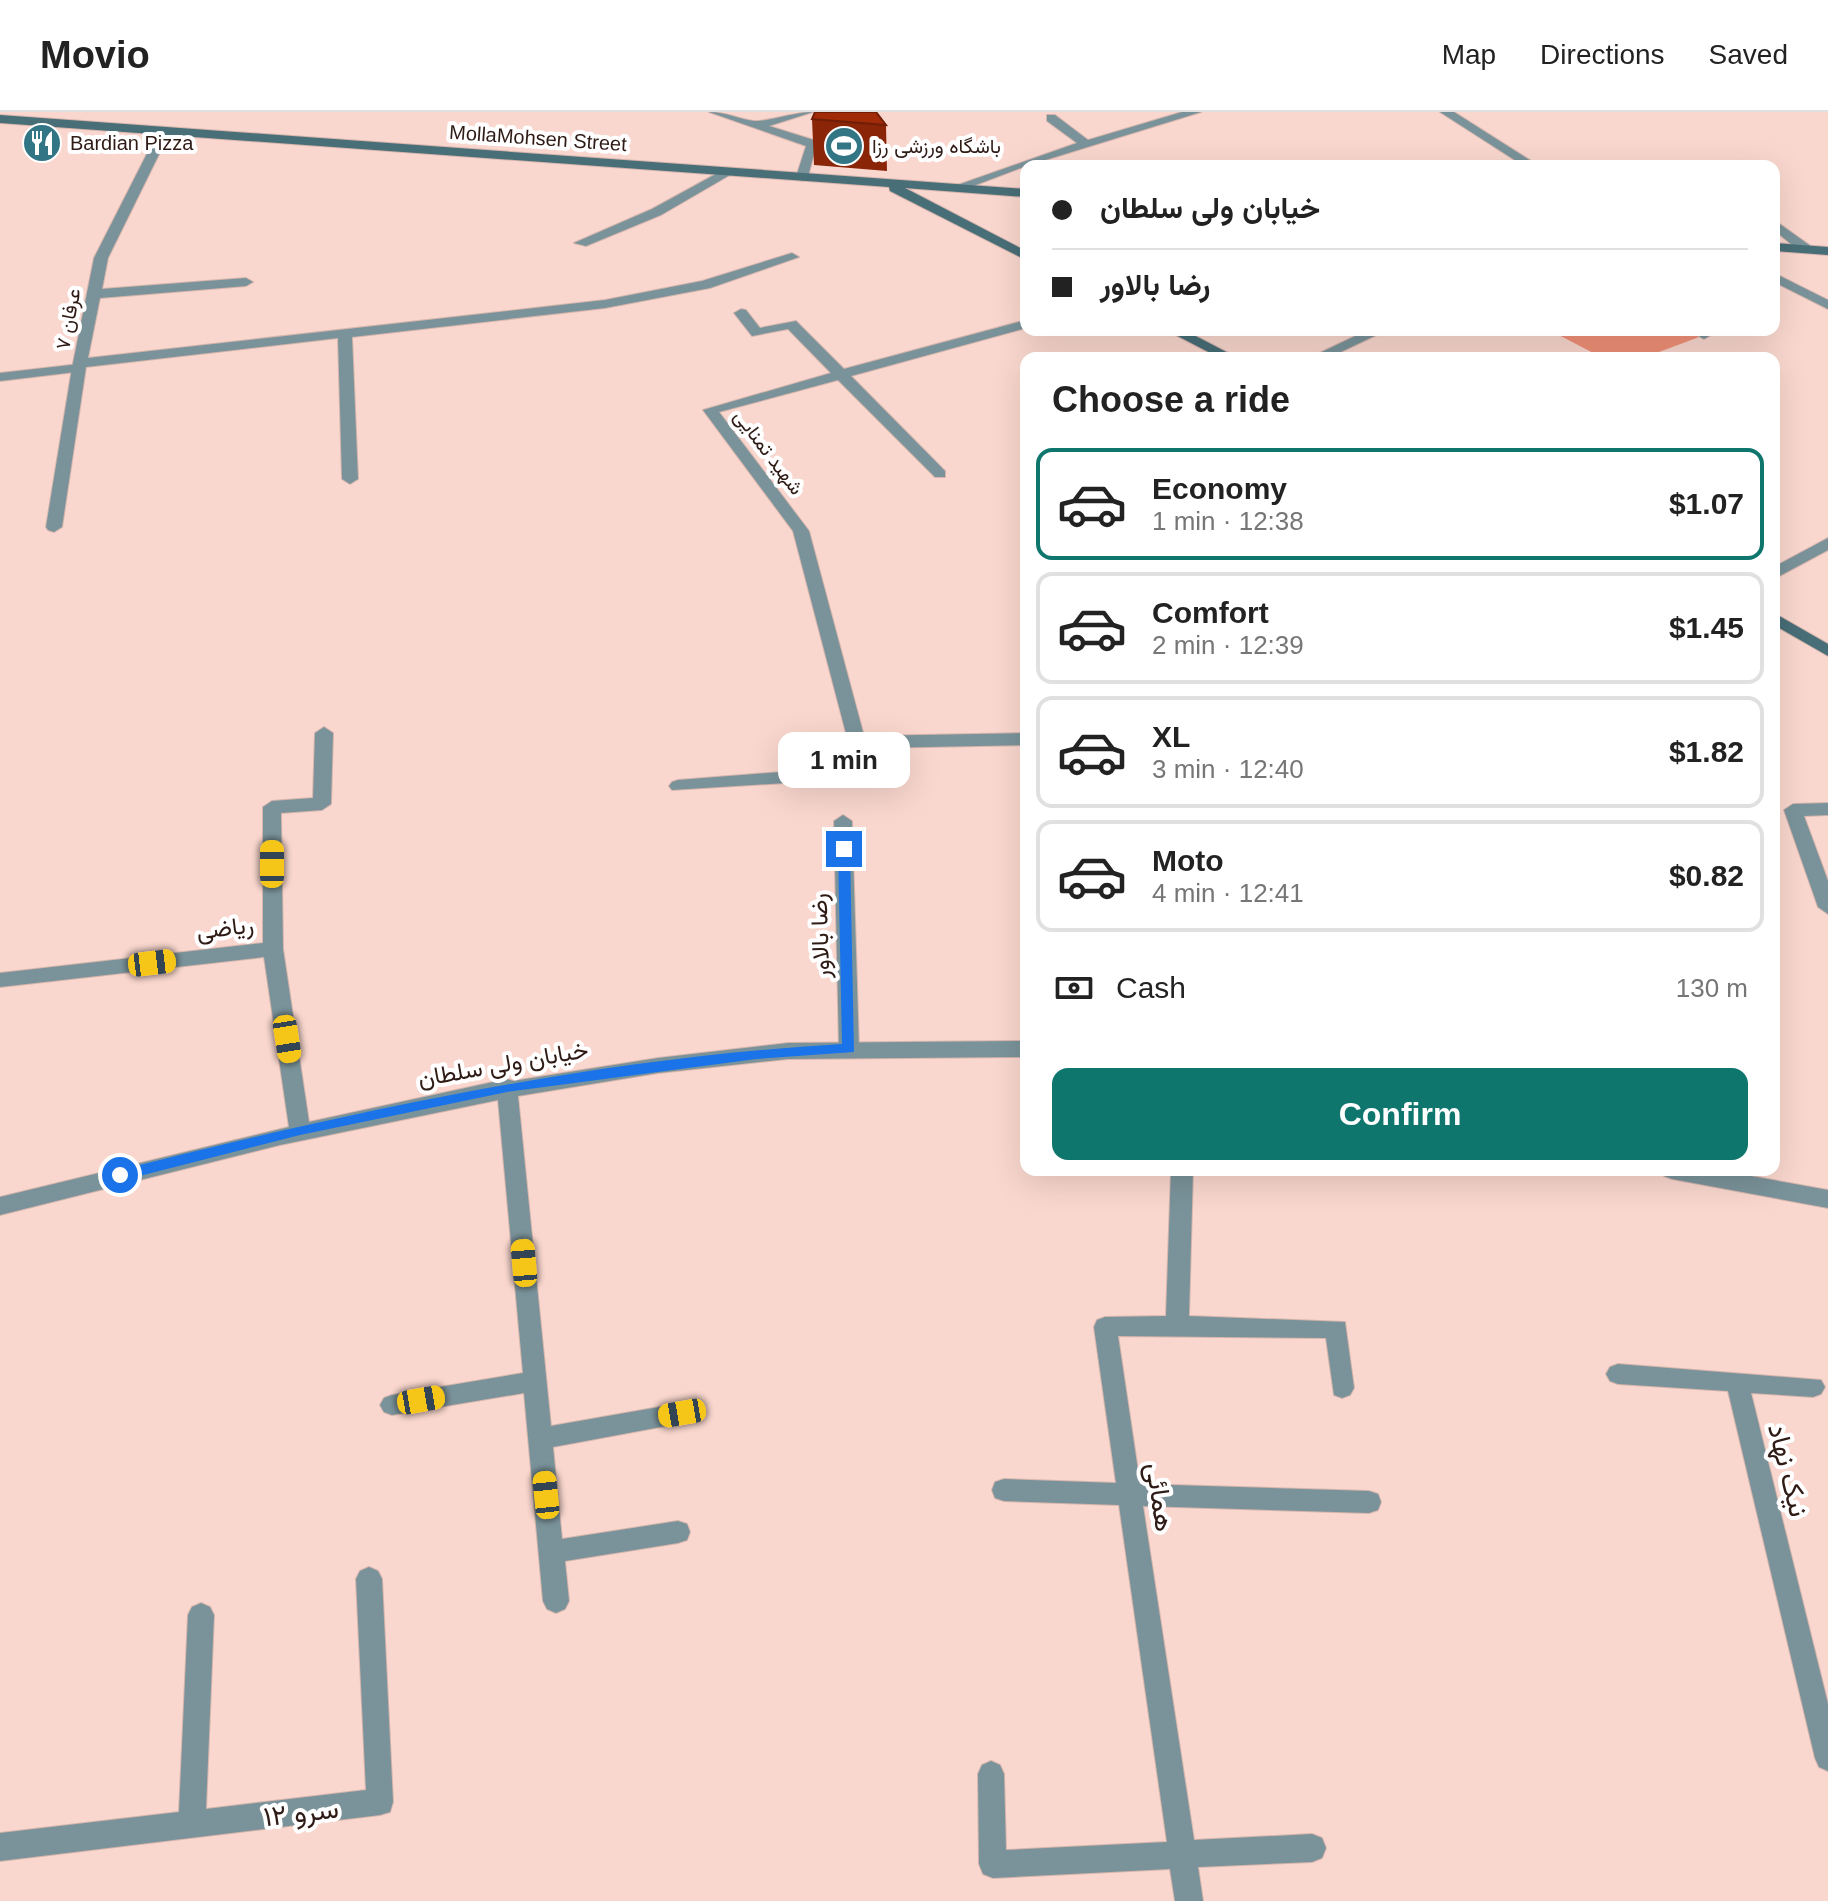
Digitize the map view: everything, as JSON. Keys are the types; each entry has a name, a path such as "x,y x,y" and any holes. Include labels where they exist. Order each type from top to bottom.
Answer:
{"main road":[{"name":"MollaMohsen Street","path":"0,119 1020,193"},
{"path":"885,183 1020,253"},
{"path":"1780,248 1828,251"},
{"path":"1185,336 1219,352"},
{"path":"1780,622 1828,651"}],"street":[{"path":"715,112 813,144 802,177"},
{"path":"757,125 807,112"},
{"path":"1038,160 1195,112"},
{"path":"1447,112 1523,160"},
{"path":"1051,118 1086,144"},
{"name":"عرفان ۷","path":"54,527 93,294 115,224 164,132"},
{"path":"955,188 1020,166"},
{"path":"581,243 657,213 729,172"},
{"path":"1780,229 1807,250"},
{"path":"0,377 655,296 751,273 792,257"},
{"path":"1780,280 1828,305"},
{"path":"93,294 246,282"},
{"path":"741,313 757,333 791,324 940,474"},
{"name":"شهید تمنایی","path":"857,742 801,531 710,410 1020,326"},
{"path":"345,334 350,479"},
{"path":"1330,352 1366,336"},
{"path":"1780,571 1828,543"},
{"path":"273,949 272,807 322,804 324,733"},
{"path":"678,786 817,775 813,743 1020,739"},
{"path":"1828,809 1793,810 1828,907"},
{"name":"رضا بالاور","path":"843,821 849,1049"},
{"name":"ریاضی","path":"0,980 273,949 300,1130"},
{"name":"خیابان ولی سلطان","path":"0,1206 300,1130 507,1087 756,1054 849,1049 1020,1049"},
{"path":"507,1087 556,1601"},
{"path":"1182,1176 1177,1325 1337,1329 1342,1388"},
{"path":"1704,1176 1828,1199"},
{"name":"همائی","path":"1177,1325 1105,1327 1189,1901"},
{"path":"1618,1374 1813,1387"},
{"path":"392,1405 535,1381"},
{"name":"نیک نهاد","path":"1737,1382 1828,1758"},
{"path":"540,1439 682,1413"},
{"path":"1004,1490 1369,1502"},
{"path":"552,1552 678,1532"},
{"name":"سرو ۱۲","path":"0,1847 380,1802 369,1579"},
{"path":"192,1826 201,1615"},
{"path":"991,1774 993,1864 1312,1848"}],"shaded area":[{"path":"1561,336 1702,336 1659,352 1591,352"}],"building":[{"path":"815,112 876,112 886,125 812,119"}],"place":[{"name":"Bardian Pizza","path":"42,143"},
{"name":"باشگاه ورزشی رزا","path":"844,146"}],"route":[{"path":"120,1175 300,1130 507,1087 586,1074 756,1054 849,1049 844,849"}]}
